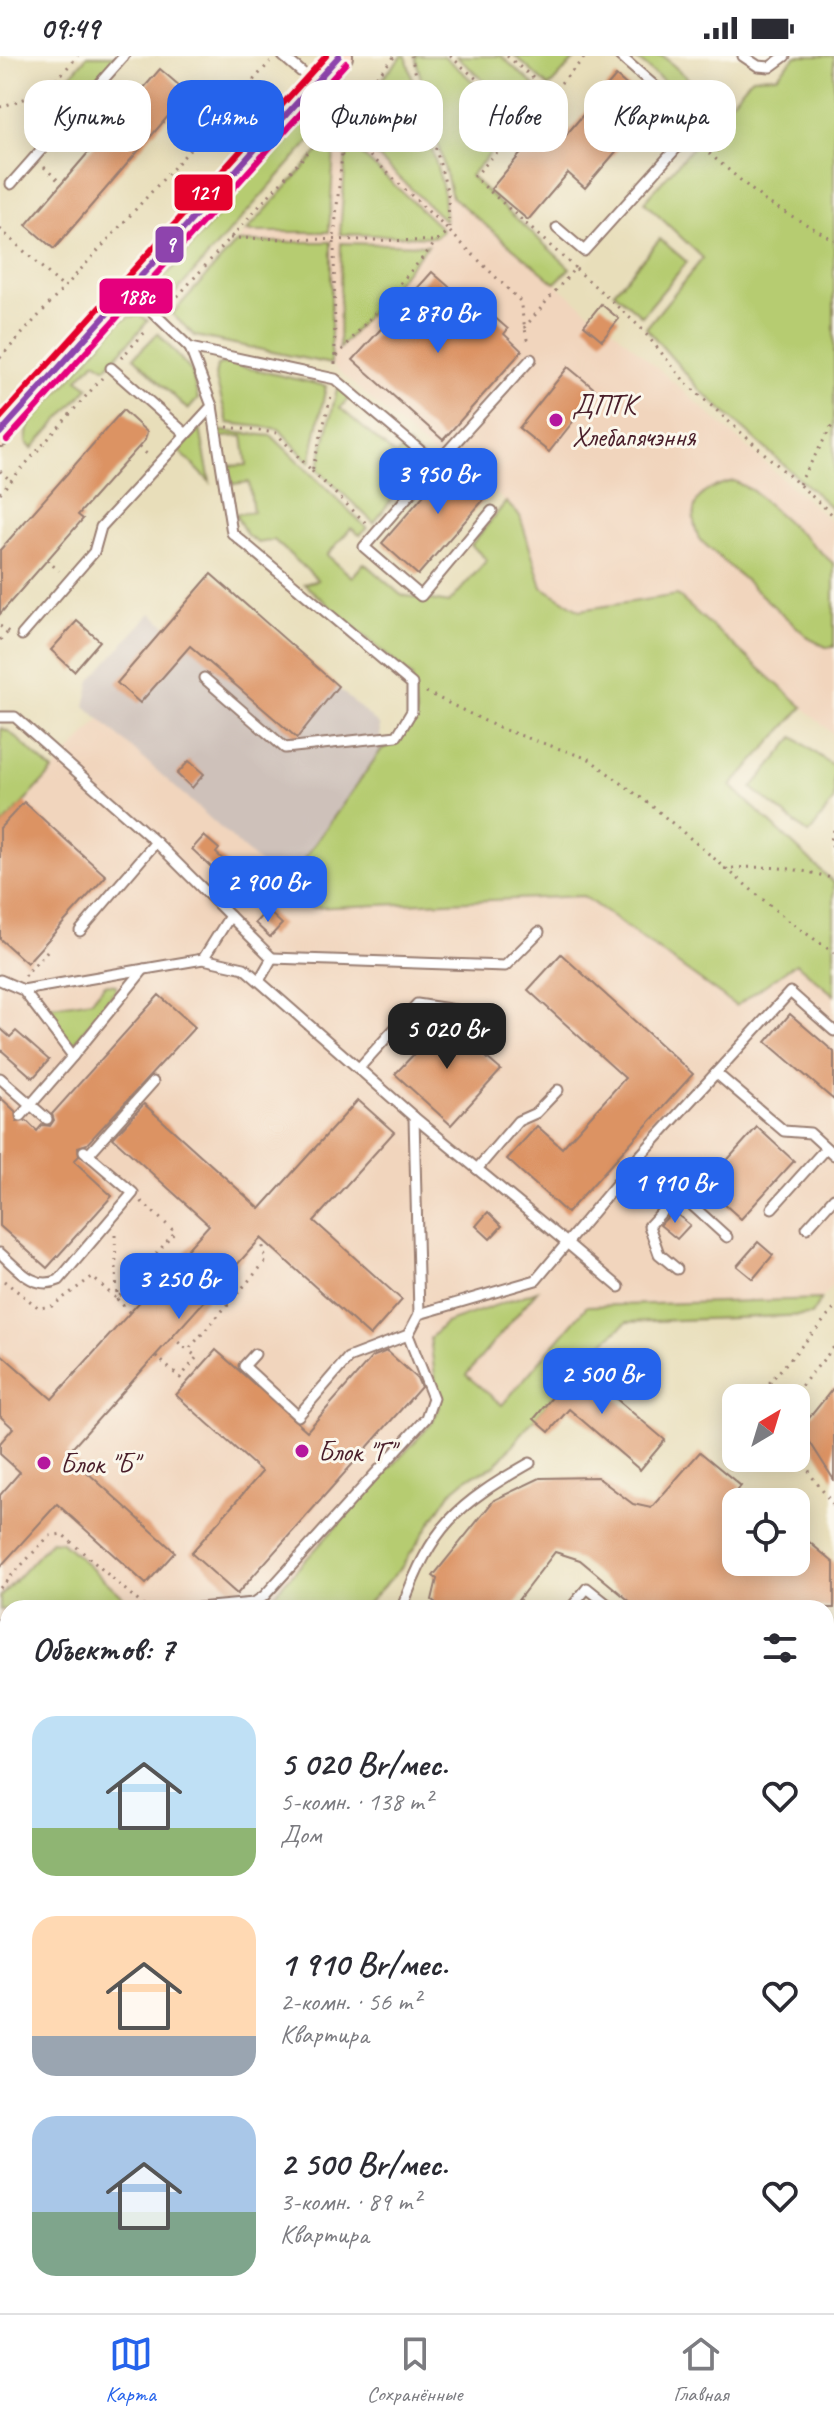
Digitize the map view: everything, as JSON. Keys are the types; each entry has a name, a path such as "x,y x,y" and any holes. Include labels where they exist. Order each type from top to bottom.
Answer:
{"main road":[{"path":"317,80 339,56"},
{"path":"0,433 300,99"}],"lane":[{"path":"11,184 124,56"},
{"path":"283,56 311,80"},
{"path":"620,56 648,80"},
{"path":"743,56 758,66 770,67 785,56"},
{"path":"557,228 584,251 673,152"},
{"path":"130,289 190,348 212,406 232,533 412,684 412,711 397,736 285,748 204,678"},
{"path":"190,348 335,379 436,464"},
{"path":"492,511 421,596 364,547 531,359"},
{"path":"111,368 186,434"},
{"path":"22,635 94,552 101,527 212,406"},
{"path":"0,717 15,717 156,842 272,958 505,966 539,932"},
{"path":"80,931 156,842"},
{"path":"203,959 230,916"},
{"path":"260,979 272,958"},
{"path":"23,990 203,959 244,968 414,1117 619,1287"},
{"path":"21,1116 145,968"},
{"path":"0,980 23,990 73,1056"},
{"path":"419,1314 536,1280 639,1157 790,992 834,1031"},
{"path":"359,1068 417,1004 482,1014 499,1027"},
{"path":"716,1073 784,1131 810,1133 834,1155"},
{"path":"0,1078 47,1119"},
{"path":"0,1253 35,1283 46,1286 59,1280 133,1193 86,1153 153,1082"},
{"path":"477,1169 518,1121 536,1113 558,1090"},
{"path":"255,1354 244,1366 298,1416 348,1358 408,1335 419,1314 414,1117"},
{"path":"772,1208 826,1148"},
{"path":"639,1157 727,1237"},
{"path":"677,1269 659,1254 649,1226 679,1193"},
{"path":"807,1228 834,1198"},
{"path":"258,1600 426,1418 433,1398 408,1335"},
{"path":"405,1600 439,1532 472,1496 530,1463"},
{"path":"577,1600 587,1588 602,1600"}],"path":[{"path":"0,107 45,92 78,56"},
{"path":"0,358 275,56"},
{"path":"372,80 395,56"},
{"path":"411,56 448,194 449,231"},
{"path":"450,56 478,80"},
{"path":"507,56 536,80"},
{"path":"563,80 586,56"},
{"path":"0,493 307,152"},
{"path":"312,471 335,379 334,238 342,152"},
{"path":"364,152 520,301 531,359"},
{"path":"497,152 474,177 641,328 686,383 834,516"},
{"path":"708,152 765,201 834,240"},
{"path":"34,158 62,184"},
{"path":"0,229 64,288"},
{"path":"335,358 449,231"},
{"path":"230,238 437,241"},
{"path":"524,328 575,268"},
{"path":"799,484 834,422"},
{"path":"215,425 276,433 377,533"},
{"path":"0,471 11,481"},
{"path":"0,640 7,633"},
{"path":"412,684 499,728 589,759 652,806 724,869 834,953"},
{"path":"834,830 831,838 834,859"},
{"path":"724,869 759,865 809,871 834,879"},
{"path":"26,974 49,949"},
{"path":"117,1299 175,1232 133,1193"},
{"path":"114,1216 117,1299 130,1313"},
{"path":"188,1350 266,1261 261,1238"},
{"path":"771,1384 834,1309"},
{"path":"156,1356 180,1378 197,1357 172,1337"},
{"path":"803,1384 834,1347"},
{"path":"810,1472 834,1506"},
{"path":"0,1588 49,1536 62,1534 137,1600"}],"shaded area":[{"name":"ДПТК Хлебапячэння","path":"318,152 403,152 452,197 592,314 601,304 619,319 612,328 834,524 834,735 677,595 580,610 542,587 520,516 458,458 448,468 331,364 195,336 172,314"},
{"path":"211,574 379,725 382,749 285,886 85,706 91,680 151,613 167,626"},
{"path":"100,719 311,908 583,896 736,1006 796,963 834,995 834,1284 821,1299 587,1306 333,1600 0,1600 0,829"}],"green space":[{"path":"87,56 121,56 101,80 66,80"},
{"path":"402,56 406,56 413,80 381,80"},
{"path":"415,56 444,56 471,80 459,80 459,152 492,152 470,176 570,268 555,283 452,197 440,152 443,152 443,80 421,80"},
{"path":"456,56 501,56 528,80 483,80"},
{"path":"515,56 578,56 556,80 541,80"},
{"path":"633,56 663,56 690,80 662,80"},
{"path":"796,56 834,56 834,510 700,390 646,328 703,258 644,202 688,152 736,152 736,96 752,77 777,76"},
{"path":"300,120 300,152 164,306 158,285 272,152 284,152 284,139"},
{"path":"318,152 334,152 329,232 246,232"},
{"path":"346,152 359,152 443,230 436,237 340,234"},
{"path":"372,152 433,152 443,189 445,221"},
{"path":"660,239 687,262 642,316 614,292"},
{"path":"237,242 331,242 331,364 195,336 172,314"},
{"path":"341,243 428,245 339,349"},
{"path":"141,316 148,321 106,368 95,361 78,379 89,387 32,449 26,442 28,427 120,322"},
{"path":"158,333 192,372 198,399 188,410 134,357"},
{"path":"226,363 326,386 310,463 279,429 228,423 215,376 217,366"},
{"path":"338,385 350,397 340,408 396,456 407,444 422,458 374,523 318,470"},
{"path":"200,428 210,482 179,451"},
{"path":"220,431 272,436 367,528 360,535 351,528 327,555 352,577 364,563 401,595 449,603 487,560 471,545 506,502 520,516 542,587 580,610 677,595 803,707 731,786 834,883 834,995 796,963 736,1006 583,896 311,908 285,886 382,749 400,740 416,716 412,677 304,584 318,580 274,540 258,543 247,535 235,514 253,512 249,482 233,484 228,466 247,465 243,436 220,437"},
{"path":"734,481 753,491 834,564 834,647 826,647 810,639 699,539 694,516 698,500 712,488"},
{"path":"1,728 10,732 53,771 1,827"},
{"path":"794,737 834,767 834,800 809,834 752,788"},
{"path":"105,984 116,985 116,989 73,1045 67,1043 41,1005 41,998 52,1006 92,1000"},
{"path":"537,1291 466,1375 502,1405 587,1306 821,1299 811,1315 627,1322 582,1361 495,1466 469,1477 450,1493 401,1568 371,1600 268,1600 432,1423 439,1408 430,1338 445,1323"},
{"path":"51,1541 62,1542 127,1600 0,1600"}],"building":[{"path":"160,69 173,80 167,80 167,117 151,136 151,80"},
{"path":"584,114 584,152 616,152 585,188 568,173 528,220 491,189 522,152 568,152 568,133"},
{"path":"89,152 137,152 54,249 26,225"},
{"path":"432,272 487,320 492,315 508,329 504,334 522,351 443,440 353,360"},
{"path":"601,304 619,319 602,340 584,325"},
{"path":"568,367 597,391 549,452 519,428"},
{"path":"123,410 147,432 145,440 78,515 83,519 0,614 0,550"},
{"path":"457,457 493,489 418,575 382,543"},
{"path":"211,574 338,686 297,738 190,646 140,703 117,683"},
{"path":"77,621 100,641 74,671 51,650"},
{"path":"189,761 204,774 192,788 177,774"},
{"path":"24,802 106,876 27,963 0,939 0,828"},
{"path":"204,836 219,849 216,853 248,883 235,896 221,882 224,879 192,849"},
{"path":"267,910 282,924 270,937 255,923"},
{"path":"561,954 693,1074 567,1213 507,1159 537,1126 562,1148 625,1078 528,990"},
{"path":"159,995 195,1027 87,1144 78,1147 79,1156 74,1161 112,1196 47,1268 0,1226 0,1097 15,1111 17,1122 27,1121 37,1131 42,1125 50,1126 54,1120 52,1114"},
{"path":"790,1014 834,1052 834,1100 766,1042"},
{"path":"443,1020 501,1070 451,1125 395,1074 416,1052 406,1043 419,1029 427,1036"},
{"path":"0,1028 10,1037 16,1031 49,1060 33,1078 0,1049"},
{"path":"358,1100 394,1132 314,1221 402,1300 370,1336 261,1238 67,1454 175,1552 146,1584 57,1504 0,1567 0,1495 20,1472 0,1454 0,1443 13,1428 0,1416 0,1353 52,1399 209,1225 113,1138 144,1104 260,1209"},
{"path":"757,1127 794,1161 741,1219 704,1186"},
{"path":"673,1211 690,1225 677,1239 660,1225"},
{"path":"488,1212 502,1226 490,1239 476,1226"},
{"path":"758,1242 773,1255 753,1279 737,1266"},
{"name":"Блок \"Г\"","path":"216,1350 307,1431 372,1357 387,1351 417,1378 421,1387 237,1594 191,1553 262,1472 176,1395"},
{"path":"582,1361 598,1374 594,1380 665,1440 640,1470 569,1409 549,1432 534,1419"},
{"path":"834,1387 834,1480 810,1442 810,1417"},
{"path":"700,1452 741,1486 722,1488 722,1576 810,1576 810,1543 834,1563 834,1600 628,1600 580,1560 555,1552 518,1600 432,1600 437,1579 433,1576 494,1500 540,1478 597,1477 633,1504 651,1508"}],"transit line":[{"name":"121","path":"0,418 326,56"},
{"name":"9","path":"0,433 339,56"},
{"name":"188с","path":"7,440 346,63"}],"place":[{"name":"ДПТК Хлебапячэння","path":"556,420"},
{"name":"Блок \"Г\"","path":"302,1451"},
{"name":"Блок \"Б\"","path":"44,1463"}]}
